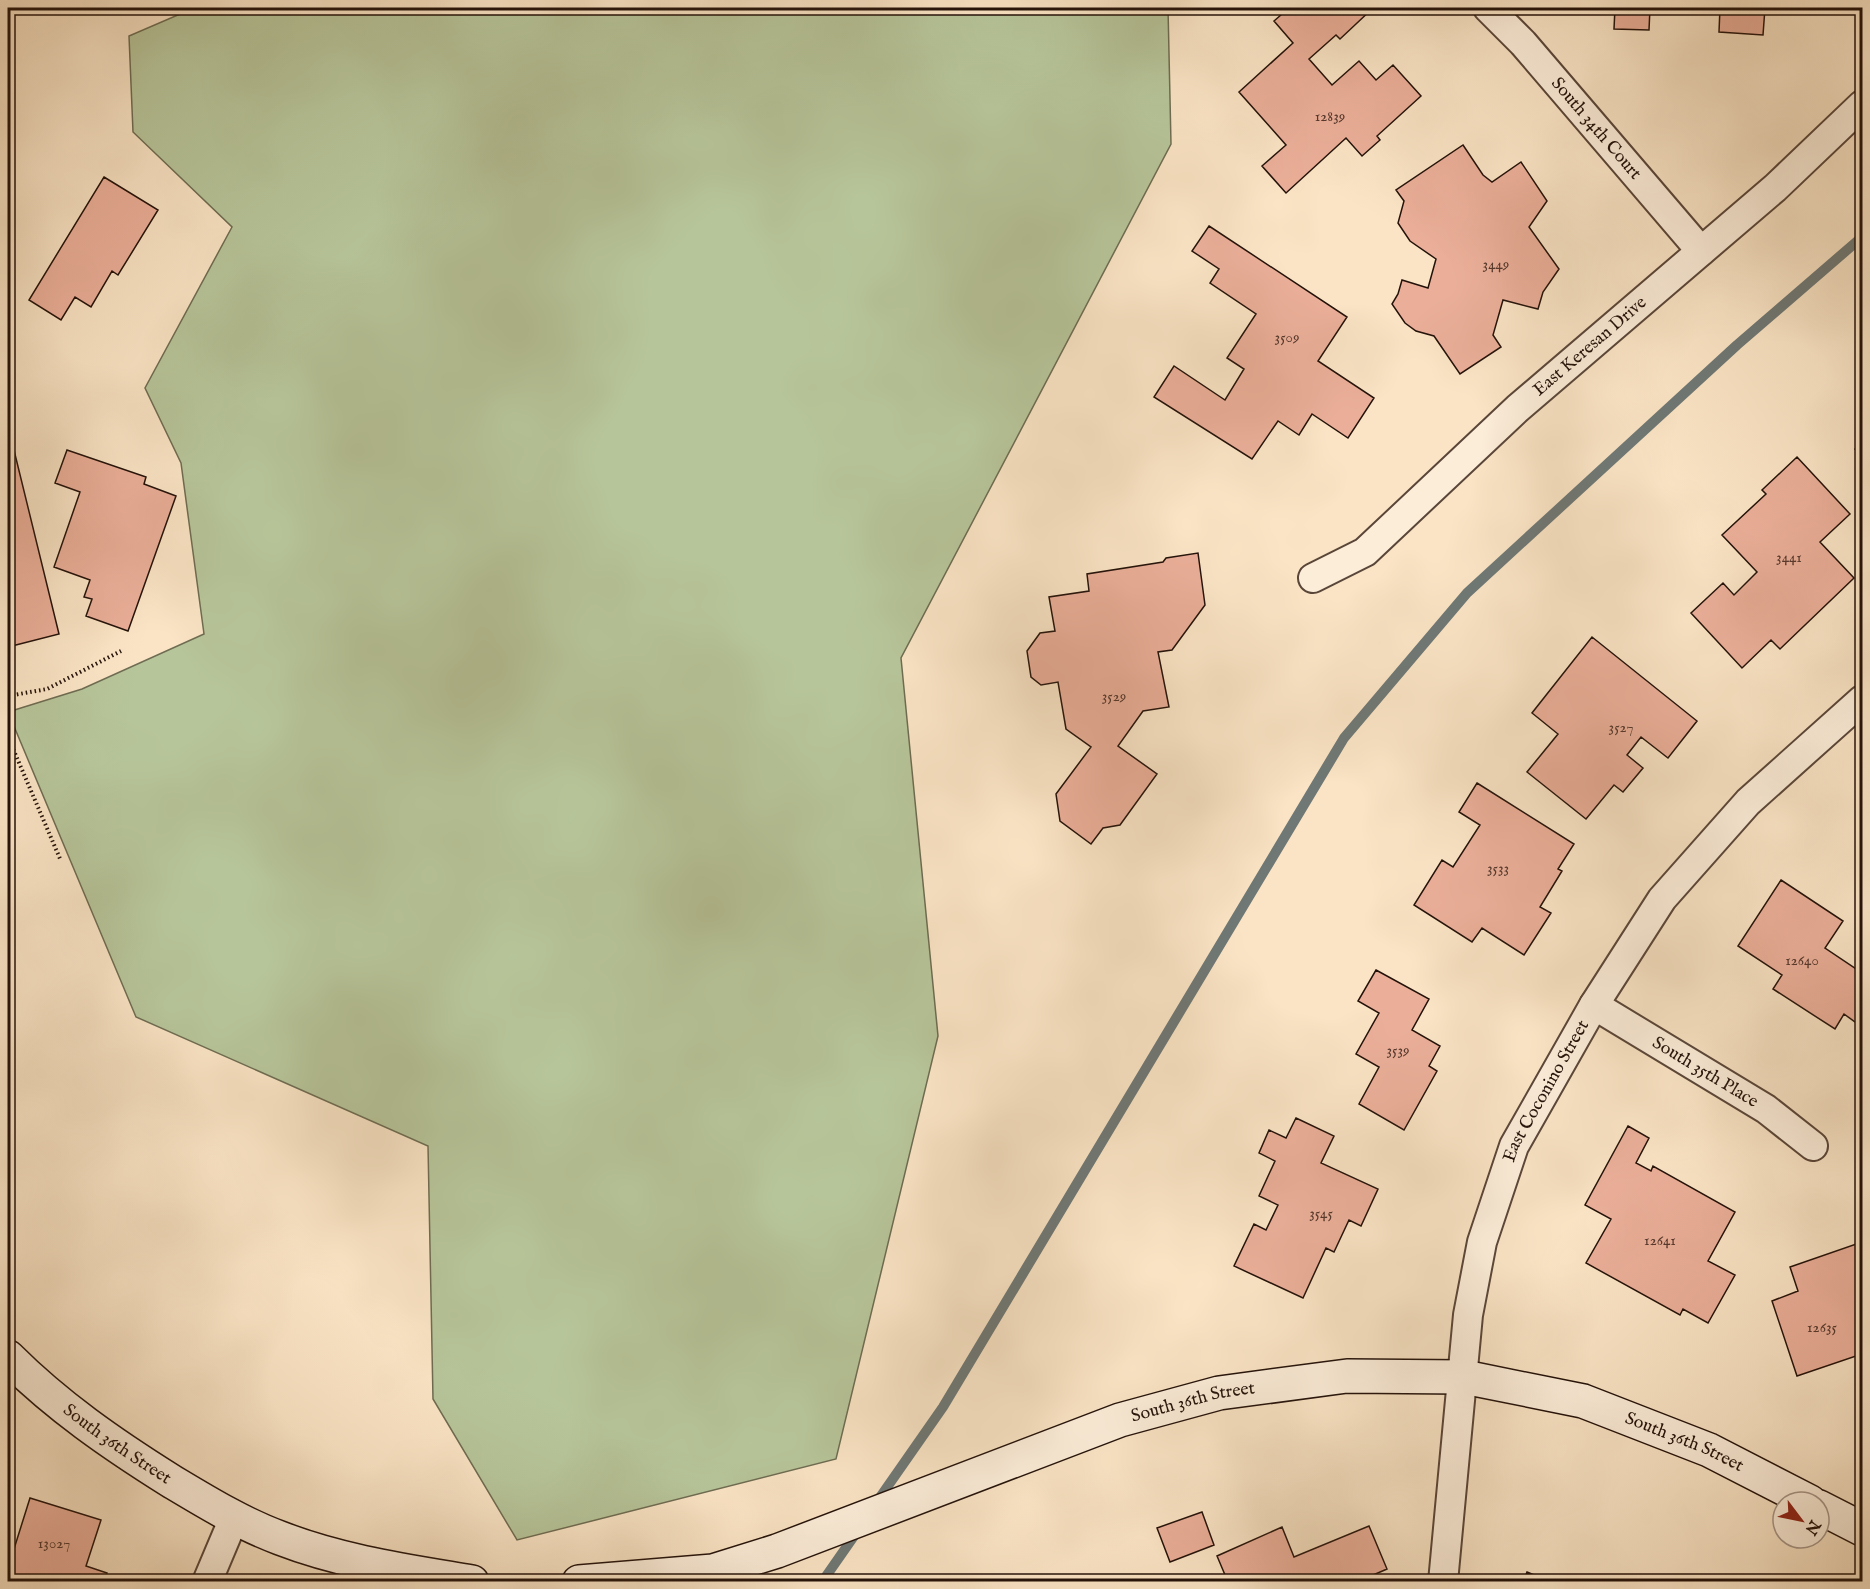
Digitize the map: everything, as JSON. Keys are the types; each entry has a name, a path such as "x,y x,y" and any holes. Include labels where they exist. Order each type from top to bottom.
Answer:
{"street":[{"name":"South 34th Court","path":"1488,8 1523,44 1701,251"},
{"name":"East Keresan Drive","path":"1313,578 1365,552 1518,408 1775,188 1863,105"},
{"name":"East Coconino Street","path":"1443,1581 1464,1377 1468,1315 1482,1242 1514,1146 1594,1005 1662,899 1748,802 1863,700"},
{"name":"South 35th Place","path":"1594,1005 1766,1109 1813,1146"},
{"name":"South 36th Street","path":"8,1357 78,1419 126,1453 234,1518 280,1539 360,1562 472,1581"},
{"name":"South 36th Street","path":"579,1581 713,1571 777,1551 1120,1420 1219,1394 1347,1376 1464,1377 1583,1401 1709,1450 1787,1490"},
{"path":"1831,1513 1863,1529"},
{"path":"207,1581 234,1518"}],"path":[{"path":"8,696 47,689 121,651"},
{"path":"8,737 61,861"}],"green space":[{"path":"194,8 1168,8 1171,144 901,658 938,1036 836,1459 517,1540 433,1399 428,1146 136,1017 8,712 82,689 204,634 181,463 145,388 232,227 133,132 129,36"}],"building":[{"path":"1289,8 1311,8 1316,13 1322,8 1373,8 1340,39 1336,35 1309,59 1332,85 1359,61 1376,80 1393,65 1421,96 1377,136 1380,140 1362,156 1346,138 1286,193 1262,166 1286,145 1239,92 1293,43 1274,21"},
{"path":"1615,8 1650,8 1649,30 1614,29"},
{"path":"1720,8 1765,8 1763,35 1719,32"},
{"path":"1463,145 1483,175 1492,182 1521,162 1547,201 1529,227 1559,269 1543,292 1538,309 1503,300 1493,335 1501,347 1460,374 1434,336 1416,331 1405,323 1392,304 1402,280 1428,288 1436,259 1410,241 1398,223 1404,201 1396,190"},
{"path":"104,177 158,210 118,275 112,271 91,307 75,297 61,320 29,300"},
{"path":"1209,226 1347,317 1318,361 1374,398 1348,438 1312,414 1299,435 1278,421 1252,459 1154,397 1174,366 1225,400 1244,369 1227,358 1256,314 1210,283 1219,269 1192,251"},
{"path":"12,442 59,634 8,647 8,443"},
{"path":"1862,442 1862,457 1855,449"},
{"path":"67,450 146,477 144,484 176,496 128,631 86,616 92,599 84,597 90,580 54,567 80,492 55,483"},
{"path":"1797,457 1850,514 1820,542 1854,578 1780,649 1771,640 1742,668 1691,613 1723,583 1734,595 1757,572 1722,535 1766,494 1762,490"},
{"path":"1198,553 1205,605 1172,650 1158,652 1169,707 1143,711 1118,746 1157,774 1120,825 1103,828 1091,844 1060,821 1056,794 1091,747 1066,729 1058,682 1041,685 1031,677 1027,651 1040,633 1055,631 1049,597 1089,591 1087,574 1163,562 1166,558"},
{"path":"1592,637 1697,721 1668,758 1641,737 1627,755 1643,768 1623,792 1614,785 1586,819 1527,772 1558,734 1532,713"},
{"path":"1477,783 1574,844 1558,869 1562,871 1540,907 1551,913 1524,955 1482,928 1472,942 1414,905 1442,860 1453,867 1480,825 1459,812"},
{"path":"1781,880 1843,921 1825,948 1862,973 1862,1027 1844,1014 1835,1029 1773,989 1782,975 1738,946"},
{"path":"1376,970 1429,999 1412,1030 1440,1046 1429,1066 1437,1071 1404,1130 1359,1104 1379,1067 1356,1054 1379,1013 1358,1001"},
{"path":"1296,1118 1334,1136 1321,1163 1378,1189 1361,1226 1349,1220 1334,1252 1326,1248 1303,1298 1234,1266 1254,1224 1266,1230 1278,1205 1259,1196 1275,1161 1259,1153 1269,1130 1286,1138"},
{"path":"1628,1126 1649,1138 1636,1163 1651,1171 1653,1166 1735,1212 1708,1261 1735,1275 1708,1323 1683,1309 1680,1315 1586,1263 1611,1219 1585,1205"},
{"path":"1862,1242 1862,1354 1797,1376 1772,1301 1798,1291 1790,1267"},
{"path":"30,1498 101,1520 86,1566 107,1573 104,1582 8,1582 8,1568"},
{"path":"1202,1512 1214,1545 1170,1562 1157,1528"},
{"path":"1369,1526 1387,1569 1357,1582 1228,1582 1217,1556 1282,1527 1294,1557"},
{"path":"1527,1572 1551,1582 1523,1582"}],"waterway":[{"path":"876,1503 943,1407 1344,738 1467,593 1737,345 1862,237"},
{"path":"822,1582 859,1529"}]}
